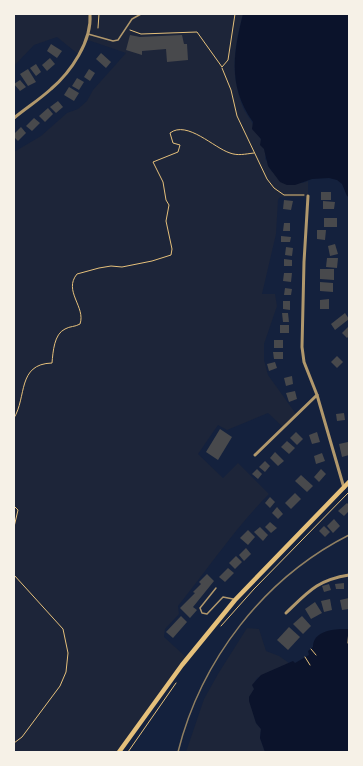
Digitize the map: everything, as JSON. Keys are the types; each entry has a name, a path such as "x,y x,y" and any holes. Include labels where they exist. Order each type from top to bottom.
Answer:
{"main road":[{"path":"119,752 182,665 235,600 349,482"}],"street":[{"path":"14,118 52,89 62,78 82,47 88,34 90,14"},
{"path":"308,196 302,348 307,372 317,395 344,488"},
{"path":"255,455 317,395"},
{"path":"286,613 313,587 325,581 349,575"}],"lane":[{"path":"88,34 114,41 118,40 127,29 132,19 140,14"},
{"path":"216,588 200,608 202,613 207,614 223,597 231,597 235,600"}],"path":[{"path":"98,14 98,28"},
{"path":"222,67 228,60 234,14"},
{"path":"127,29 141,34 197,32 222,67 231,90 237,116 247,132 254,153 267,179 274,188 284,195 299,194 308,196"},
{"path":"14,418 18,412 27,375 40,365 52,363 56,339 60,332 66,328 80,324 81,316 72,295 72,282 77,274 99,268 122,267 152,262 171,255 172,249 166,221 169,205 166,200 162,182 153,162 178,152 180,146 173,143 170,133 173,131 186,130 206,138 227,152 238,156 254,153"},
{"path":"217,630 254,589 349,492"},
{"path":"14,506 18,510 14,527"},
{"path":"14,574 63,628 68,653 66,672 60,686 22,737 14,743"},
{"path":"348,643 349,629"},
{"path":"311,649 316,656"},
{"path":"305,657 310,665"},
{"path":"128,752 177,682"}],"shaded area":[{"path":"14,14 243,14 235,59 235,78 242,104 259,135 264,148 265,159 272,171 287,179 303,183 308,181 308,197 280,197 278,200 276,234 262,294 275,294 277,306 264,344 264,360 268,375 296,414 283,427 268,413 227,430 218,425 198,454 223,478 238,463 269,494 233,535 178,606 179,614 165,629 164,637 187,658 119,752 26,752 14,750 14,152 41,136 67,113 78,109 87,101 93,90 126,53 85,39 78,54 57,37 34,45 14,66"},
{"path":"243,14 349,14 349,197 347,196 342,184 337,180 329,178 312,179 295,185 287,185 280,182 268,166 264,149 260,145 261,139 252,129 253,122 239,96 236,83 235,57"},
{"path":"247,628 259,629 266,651 279,656 289,663 257,678 254,683 255,689 249,697 256,723 261,729 260,738 265,752 186,752 204,699"},
{"path":"349,629 349,752 265,752 260,738 261,729 256,723 249,701 249,697 254,689 252,685 261,675 293,661 295,663 309,655 308,651 313,647 316,638 324,632"}],"building":[{"path":"130,35 140,37 182,35 184,44 187,44 188,60 167,62 166,49 142,51 142,55 126,50"},
{"path":"51,44 62,51 57,58 47,51"},
{"path":"101,53 111,62 106,68 96,59"},
{"path":"50,58 55,64 47,71 42,65"},
{"path":"36,64 41,72 36,76 30,68"},
{"path":"28,69 36,82 28,86 20,74"},
{"path":"89,69 95,73 90,81 84,77"},
{"path":"77,78 84,82 79,90 72,86"},
{"path":"20,80 26,87 20,91 14,84"},
{"path":"69,87 79,93 74,101 64,95"},
{"path":"58,101 63,107 56,113 50,107"},
{"path":"48,108 53,114 45,122 39,116"},
{"path":"34,118 40,123 32,131 26,126"},
{"path":"21,127 26,133 18,141 14,137 14,134"},
{"path":"321,192 331,192 331,200 321,200"},
{"path":"284,200 293,201 291,210 283,209"},
{"path":"323,201 335,202 334,209 323,209"},
{"path":"324,218 337,218 337,227 324,227"},
{"path":"284,223 290,223 290,231 283,231"},
{"path":"317,230 326,230 325,240 317,239"},
{"path":"281,236 291,237 290,242 281,242"},
{"path":"335,244 338,254 330,256 328,246"},
{"path":"286,247 293,248 292,256 285,255"},
{"path":"327,258 338,258 337,268 326,267"},
{"path":"284,259 292,260 292,266 284,266"},
{"path":"320,269 334,269 334,280 320,279"},
{"path":"284,273 292,273 291,282 283,281"},
{"path":"320,282 333,283 333,292 320,291"},
{"path":"285,288 292,289 291,295 284,295"},
{"path":"329,299 329,309 320,309 320,300"},
{"path":"283,301 290,301 290,310 283,309"},
{"path":"282,313 288,313 289,322 283,322"},
{"path":"345,313 349,319 335,330 331,324"},
{"path":"280,325 289,325 289,333 280,333"},
{"path":"349,326 349,336 347,338 342,333"},
{"path":"274,340 283,340 283,348 274,348"},
{"path":"273,352 283,352 283,359 274,359"},
{"path":"337,356 343,362 337,368 331,362"},
{"path":"275,362 277,368 269,371 267,364"},
{"path":"292,376 293,384 286,386 284,378"},
{"path":"295,391 297,399 289,402 286,393"},
{"path":"344,413 345,420 337,421 336,414"},
{"path":"220,429 232,437 218,460 206,452"},
{"path":"296,432 303,439 297,445 290,438"},
{"path":"317,432 320,442 312,444 309,435"},
{"path":"287,441 295,448 289,454 281,447"},
{"path":"348,442 349,455 342,457 339,444"},
{"path":"275,452 284,461 278,466 270,458"},
{"path":"322,453 325,461 316,464 314,456"},
{"path":"265,461 270,466 265,472 259,467"},
{"path":"257,469 262,474 258,479 252,474"},
{"path":"321,469 326,474 319,482 314,477"},
{"path":"301,475 313,486 307,492 295,481"},
{"path":"295,493 301,499 291,509 285,503"},
{"path":"270,497 275,502 270,508 265,503"},
{"path":"347,503 349,505 349,511 344,516 338,511"},
{"path":"277,507 283,514 278,519 272,513"},
{"path":"334,519 340,526 333,533 327,526"},
{"path":"270,522 277,528 271,533 265,527"},
{"path":"324,526 330,532 325,537 319,531"},
{"path":"260,527 268,535 263,541 254,532"},
{"path":"248,530 255,537 248,545 240,538"},
{"path":"246,548 251,554 244,561 239,555"},
{"path":"236,556 242,562 235,569 229,563"},
{"path":"228,568 234,573 225,582 219,577"},
{"path":"207,574 214,581 193,607 197,610 190,618 180,608 195,593 193,592 201,584 199,582"},
{"path":"344,583 344,589 336,589 335,584"},
{"path":"329,584 331,590 324,592 322,586"},
{"path":"349,598 349,609 342,610 340,600"},
{"path":"330,599 332,610 324,612 321,601"},
{"path":"315,602 322,613 311,619 305,609"},
{"path":"181,616 187,622 173,638 166,632"},
{"path":"302,616 311,626 303,634 293,624"},
{"path":"289,627 300,637 288,650 277,640"}],"railway":[{"path":"178,752 188,718 202,685 220,654 240,625 264,598 290,574 318,553 349,535"}]}
